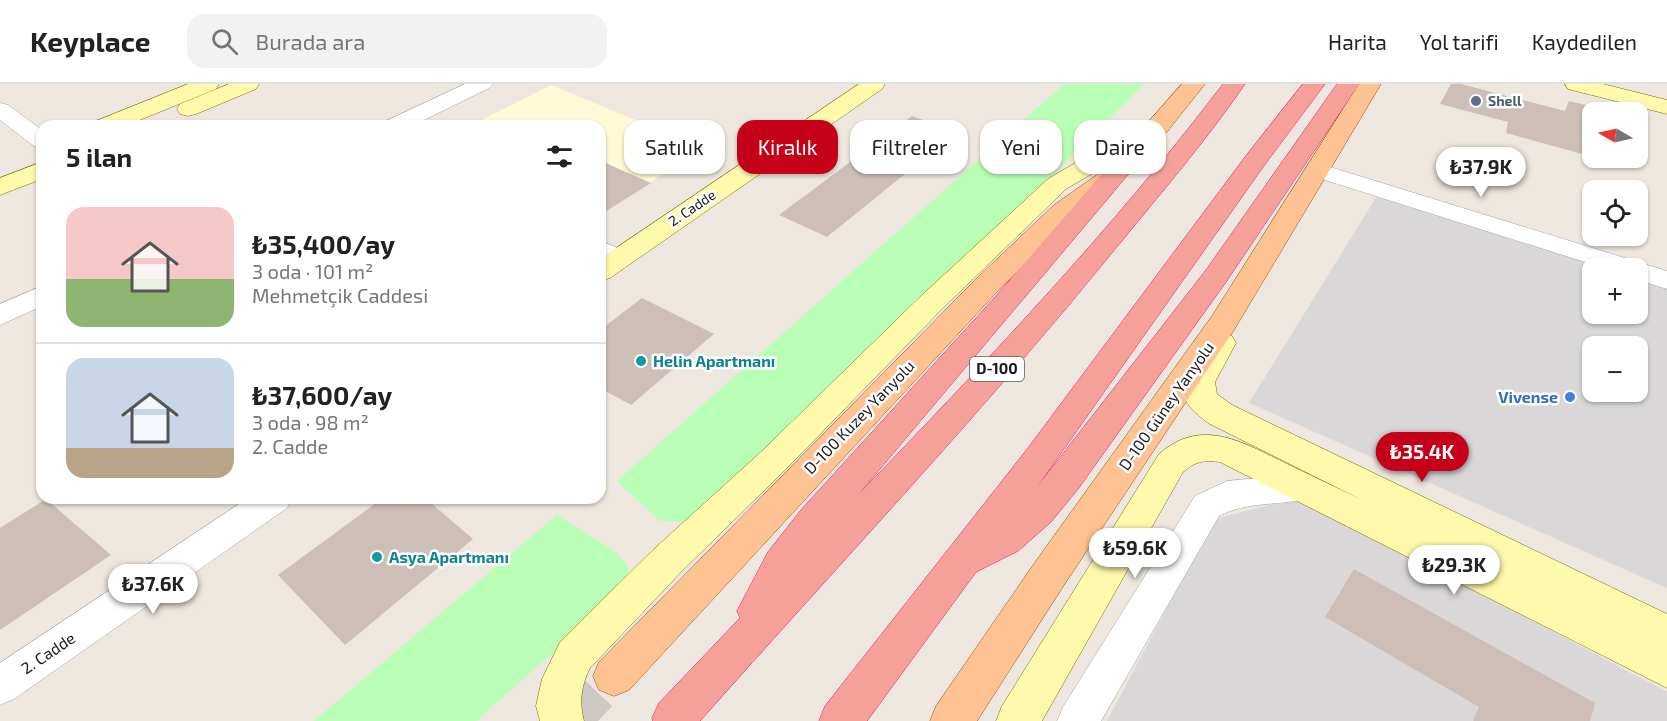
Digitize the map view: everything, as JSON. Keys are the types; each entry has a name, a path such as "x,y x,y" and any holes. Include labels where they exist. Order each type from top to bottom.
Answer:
{"highway":[{"name":"D-100","path":"674,718 1011,354 1092,261 1206,122 1234,84"},
{"path":"841,721 1040,457 1254,162 1314,84"},
{"path":"959,562 1005,540 1038,512 1065,479 1216,276 1348,84"},
{"path":"745,640 782,564 814,521 1006,303 1115,174"}],"main road":[{"path":"119,120 208,84"},
{"path":"162,120 248,84"},
{"name":"2. Cadde","path":"606,260 874,84"},
{"name":"D-100 Güney Yanyolu","path":"952,721 1050,573 1223,323 1370,84"},
{"path":"1576,84 1667,107"},
{"path":"1164,120 1188,87"},
{"path":"0,168 36,153"},
{"path":"0,187 36,172"},
{"path":"561,721 558,706 563,679 575,655 667,561 774,460 931,303 1057,184 1074,174"},
{"name":"D-100 Kuzey Yanyolu","path":"614,676 984,288 1063,211 1114,174"},
{"path":"1223,323 1224,337 1199,382 1202,399 1220,414 1667,634"},
{"path":"1018,721 1172,463 1185,450 1203,446 1227,450 1667,669"}],"street":[{"path":"407,120 482,84"},
{"path":"0,110 36,137"},
{"path":"1317,170 1599,258"},
{"path":"1648,274 1667,280"},
{"path":"0,316 36,299"},
{"path":"1078,721 1207,506 1227,495 1303,487"},
{"name":"2. Cadde","path":"0,686 266,504"}],"shaded area":[{"path":"551,85 635,120 624,120 624,174 663,174 606,211 606,120 481,120"},
{"path":"1377,196 1582,259 1582,324 1648,324 1648,280 1667,286 1667,588 1249,403"},
{"path":"1305,500 1667,692 1667,721 1107,721 1214,519 1270,505"}],"green space":[{"path":"1064,84 1144,84 1108,120 1074,120 1074,154 1062,166 1062,120 1023,120"},
{"path":"980,159 980,174 1053,174 721,491 685,522 660,521 617,481 963,174 968,174 968,169"},
{"path":"557,515 617,553 627,565 630,580 591,619 476,721 314,721"}],"building":[{"path":"1451,84 1461,84 1565,111 1569,101 1582,104 1582,154 1506,133 1508,122 1440,104"},
{"path":"912,116 923,120 907,120"},
{"path":"850,162 850,174 905,174 827,237 779,215 834,174 838,174 838,171"},
{"path":"606,163 624,171 624,174 630,174 651,183 606,211"},
{"name":"Helin Apartmanı","path":"642,298 714,334 631,405 606,391 606,325"},
{"path":"38,504 52,504 111,555 0,630 0,528"},
{"name":"Asya Apartmanı","path":"375,504 432,504 473,539 345,645 278,575"},
{"path":"1354,569 1595,703 1590,721 1473,721 1479,707 1325,617"}],"tunnel":[{"path":"571,721 614,676"}],"place":[{"name":"Shell","path":"1476,101"},
{"name":"Helin Apartmanı","path":"641,361"},
{"name":"Vivense","path":"1570,397"},
{"name":"Asya Apartmanı","path":"377,557"}]}
